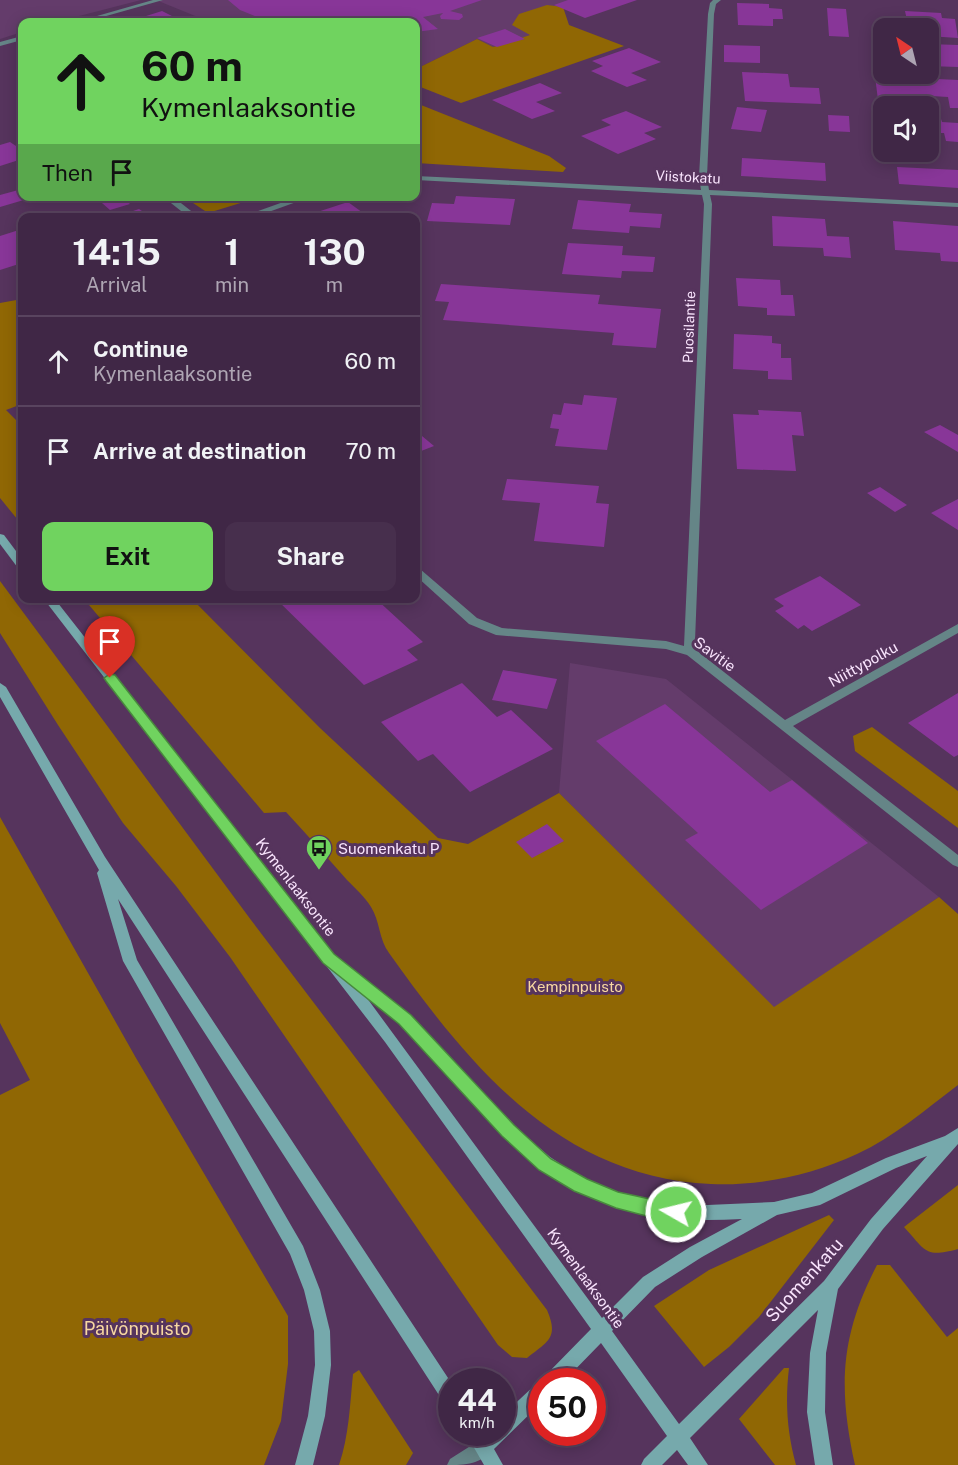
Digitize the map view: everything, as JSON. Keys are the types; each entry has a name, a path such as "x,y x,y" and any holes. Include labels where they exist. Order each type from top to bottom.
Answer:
{"main road":[{"path":"0,537 18,561"},
{"name":"Kymenlaaksontie","path":"52,603 390,1038 699,1465"},
{"path":"0,687 100,860 438,1379"},
{"path":"100,860 130,962 297,1251 314,1297 322,1330 322,1359 319,1408 304,1465"},
{"path":"328,959 405,1020 508,1130 545,1164 580,1185 616,1200 654,1210 697,1214 774,1209"},
{"name":"Suomenkatu","path":"565,1368 649,1282 696,1252 774,1209 814,1200 891,1163 954,1138"},
{"name":"Suomenkatu","path":"650,1465 830,1286 877,1224 954,1138"},
{"path":"824,1465 816,1412 818,1353 830,1286"},
{"path":"516,1415 528,1403"},
{"path":"482,1446 494,1465"}],"street":[{"path":"94,18 160,0"},
{"name":"Puosilantie","path":"691,652 690,618 708,204 703,177 715,2"},
{"path":"0,44 18,39"},
{"name":"Viistokatu","path":"420,178 958,205"},
{"path":"173,201 189,213"},
{"path":"258,213 294,201"},
{"name":"Savitie","path":"420,575 473,621 500,632 666,645 691,652 958,862"},
{"name":"Niittypolku","path":"783,726 958,628"},
{"path":"456,1465 473,1446"}],"shaded area":[{"path":"0,0 141,0 71,18 18,18 18,33 0,39"},
{"path":"156,0 583,0 563,7 531,35 493,47 477,39 420,67 420,18 200,18"},
{"path":"570,663 666,679 939,897 774,1008 559,793"}],"green space":[{"path":"547,5 563,7 569,25 624,46 461,103 420,87 420,67 477,39 493,47 530,35 512,25 519,14"},
{"path":"420,105 549,156 566,168 563,172 420,163"},
{"path":"190,201 247,201 208,213"},
{"path":"18,300 18,406 6,410 18,422 18,520 0,498 0,303"},
{"path":"0,581 251,920 547,1310 552,1327 549,1338 527,1358 512,1357 498,1345 230,957 176,886 123,823 0,633"},
{"name":"Kempinpuisto","path":"87,603 196,603 320,728 438,838 468,844 559,793 774,1007 939,897 958,914 958,1085 871,1147 822,1168 786,1178 749,1183 711,1184 657,1177 609,1161 564,1138 524,1109 487,1075 420,996 386,948 374,912 366,900 286,812 264,813"},
{"path":"872,727 958,791 958,828 855,751 853,736"},
{"name":"Päivönpuisto","path":"0,817 136,1058 288,1316 288,1364 281,1421 264,1465 0,1465 0,1095 30,1080 0,1023"},
{"path":"958,1185 958,1249 939,1253 927,1250 904,1227"},
{"path":"829,1215 834,1220 759,1317 729,1347 704,1367 654,1306 709,1270"},
{"path":"877,1265 890,1265 947,1337 958,1328 958,1465 855,1465 846,1411 846,1363 849,1339 856,1315"},
{"path":"784,1368 789,1368 788,1417 796,1465 775,1465 739,1419"},
{"path":"359,1370 413,1453 406,1465 339,1465 347,1431 353,1374"}],"building":[{"path":"228,0 482,0 450,11 462,14 463,17 459,20 441,19 440,16 443,13 423,17 438,29 420,31 420,18 259,18 240,10"},
{"path":"568,0 637,0 585,18 554,5"},
{"path":"737,3 769,4 769,8 782,9 783,19 773,19 773,26 738,25"},
{"path":"827,8 846,9 849,37 829,36"},
{"path":"162,11 176,18 140,18"},
{"path":"905,11 941,13 942,18 955,19 958,38 939,37 939,18 906,18"},
{"path":"505,29 525,39 497,47 477,38"},
{"path":"939,44 958,45 958,67 939,66"},
{"path":"724,45 760,46 760,63 724,62"},
{"path":"629,48 661,62 631,73 647,80 627,87 591,71 603,66 592,61"},
{"path":"742,72 788,74 790,87 819,88 821,104 745,101"},
{"path":"939,79 958,80 958,108 950,108 948,97 878,96 876,84 939,84"},
{"path":"540,83 562,93 536,102 555,111 532,119 492,100"},
{"path":"737,107 767,110 761,132 731,129"},
{"path":"626,111 662,127 644,133 656,139 618,154 581,136 611,125 601,120"},
{"path":"828,115 849,116 850,132 829,131"},
{"path":"939,119 942,122 958,123 958,142 946,141 944,133 939,133"},
{"path":"10,142 18,147 18,160 0,166 0,145"},
{"path":"742,158 825,163 826,181 741,176"},
{"path":"897,167 958,170 958,188 899,184"},
{"path":"18,190 18,201 20,201 0,207 0,195"},
{"path":"456,196 515,199 510,225 427,221 432,203 454,204"},
{"path":"578,200 631,204 629,212 662,214 660,228 630,226 629,233 572,229"},
{"path":"100,201 127,201 130,204 110,210"},
{"path":"348,202 363,213 314,213"},
{"path":"139,209 145,213 127,213"},
{"path":"772,216 825,219 827,236 849,237 851,258 824,256 823,248 773,246"},
{"path":"893,221 958,226 958,262 941,261 940,253 895,250"},
{"path":"18,230 18,264 0,270 0,236"},
{"path":"568,243 623,246 622,255 655,257 653,272 622,271 621,278 562,274"},
{"path":"736,278 780,280 781,295 793,295 795,316 767,315 767,308 738,306"},
{"path":"441,284 600,295 598,304 661,309 656,348 612,345 614,333 443,320 449,302 435,301"},
{"path":"734,334 772,336 772,343 781,344 781,358 791,358 792,380 768,379 768,371 733,369"},
{"path":"584,395 617,398 607,450 555,446 559,429 550,428 553,414 561,415 564,403 582,405"},
{"path":"758,410 801,412 804,436 792,435 796,471 737,469 733,414 759,415"},
{"path":"940,425 958,435 958,452 924,432"},
{"path":"420,434 434,446 420,451"},
{"path":"507,479 599,486 596,503 609,504 604,547 534,541 540,503 502,500"},
{"path":"880,487 907,505 895,512 867,493"},
{"path":"958,499 958,530 931,513"},
{"path":"820,576 861,605 812,631 804,625 798,629 775,611 784,606 774,599"},
{"path":"280,603 380,603 423,642 407,650 418,660 364,685"},
{"path":"503,670 557,679 547,709 492,700"},
{"path":"462,683 497,717 511,710 553,749 470,792 433,754 418,761 381,722"},
{"path":"958,693 958,755 954,757 908,723"},
{"path":"665,704 770,792 792,780 868,843 761,910 685,840 698,833 596,741"},
{"path":"547,824 564,841 532,858 516,842"}],"place":[{"name":"Suomenkatu P","path":"319,871"}],"route":[{"path":"110,678 328,959 405,1020 508,1130 545,1164 580,1185 616,1200 654,1210 676,1212"}]}
